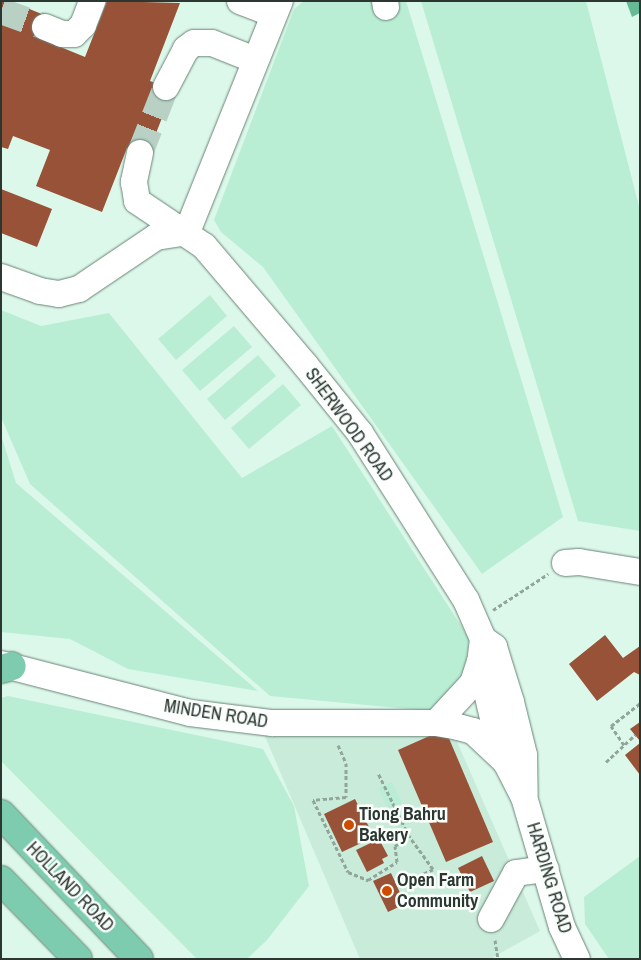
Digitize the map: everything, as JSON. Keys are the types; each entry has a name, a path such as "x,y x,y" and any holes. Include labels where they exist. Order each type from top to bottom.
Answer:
{"main road":[{"name":"HOLLAND ROAD","path":"1,814 139,959"},
{"path":"1,880 78,959"}],"street":[{"path":"45,27 62,34 74,34 83,25 92,1"},
{"path":"1,277 40,291 59,294 72,291 156,237 187,232 277,8 240,1"},
{"path":"166,87 186,49 194,43 212,43 255,60"},
{"name":"SHERWOOD ROAD","path":"140,153 134,182 137,201 187,232 221,263 360,433 466,600 500,705"},
{"path":"565,563 579,562 640,572"},
{"path":"436,724 473,683 482,650"},
{"name":"MINDEN ROAD","path":"5,666 160,707 199,714 272,723 436,724 473,731 506,762"},
{"name":"MINDEN ROAD","path":"436,724 500,705"},
{"name":"HARDING ROAD","path":"500,705 506,762 524,797 562,927 577,959"},
{"name":"HARDING ROAD","path":"500,705 524,755 524,797"},
{"path":"491,920 516,873 546,869"}],"path":[{"path":"624,745 611,726 640,703"},
{"path":"606,762 635,736"},
{"path":"335,737 346,763 346,797 313,800 348,872 368,880 397,862 395,846 409,836"},
{"path":"378,774 409,836 433,869 400,884"}],"shaded area":[{"path":"304,1 406,1 563,517 482,574 263,267 221,232 214,220 294,9"},
{"path":"421,1 586,1 640,210 640,531 578,521"},
{"path":"626,1 640,1 640,13 632,17"},
{"path":"210,295 227,316 176,360 158,339"},
{"path":"1,310 41,326 109,313 242,478 332,426 469,638 466,666 452,692 430,711 270,696 30,484 1,417"},
{"path":"234,326 252,347 200,391 182,370"},
{"path":"258,355 276,376 225,420 207,399"},
{"path":"283,384 301,405 249,449 231,428"},
{"path":"1,435 16,483 258,691 128,669 70,639 1,632"},
{"path":"8,696 263,749 294,806 309,886 267,940 247,959 197,959 1,761 1,698"},
{"path":"261,727 451,728 540,931 490,959 360,959"},
{"path":"392,782 411,823 398,829 378,788"},
{"path":"640,856 640,959 609,959 585,924 584,897"}],"building":[{"path":"1,1 10,1 49,17 41,39 85,57 107,1 180,3 150,81 173,90 147,156 127,148 102,212 36,186 50,150 13,136 8,149 1,147"},
{"path":"1,189 52,209 37,247 1,233"},
{"path":"605,635 623,658 640,646 640,675 634,672 597,701 569,664"},
{"path":"640,722 640,741 630,729"},
{"path":"445,729 493,842 446,862 398,750"},
{"path":"640,743 640,775 625,755"},
{"path":"355,799 374,837 342,852 324,814"},
{"path":"379,839 388,856 382,859 384,863 367,872 356,850"},
{"path":"482,856 494,881 470,892 458,868"},
{"path":"391,873 405,904 388,912 373,881"}],"tunnel":[{"path":"1,11 45,27"},
{"path":"140,153 166,87"}],"place":[{"name":"Tiong Bahru Bakery","path":"349,825"},
{"name":"Open Farm Community","path":"387,891"}]}
